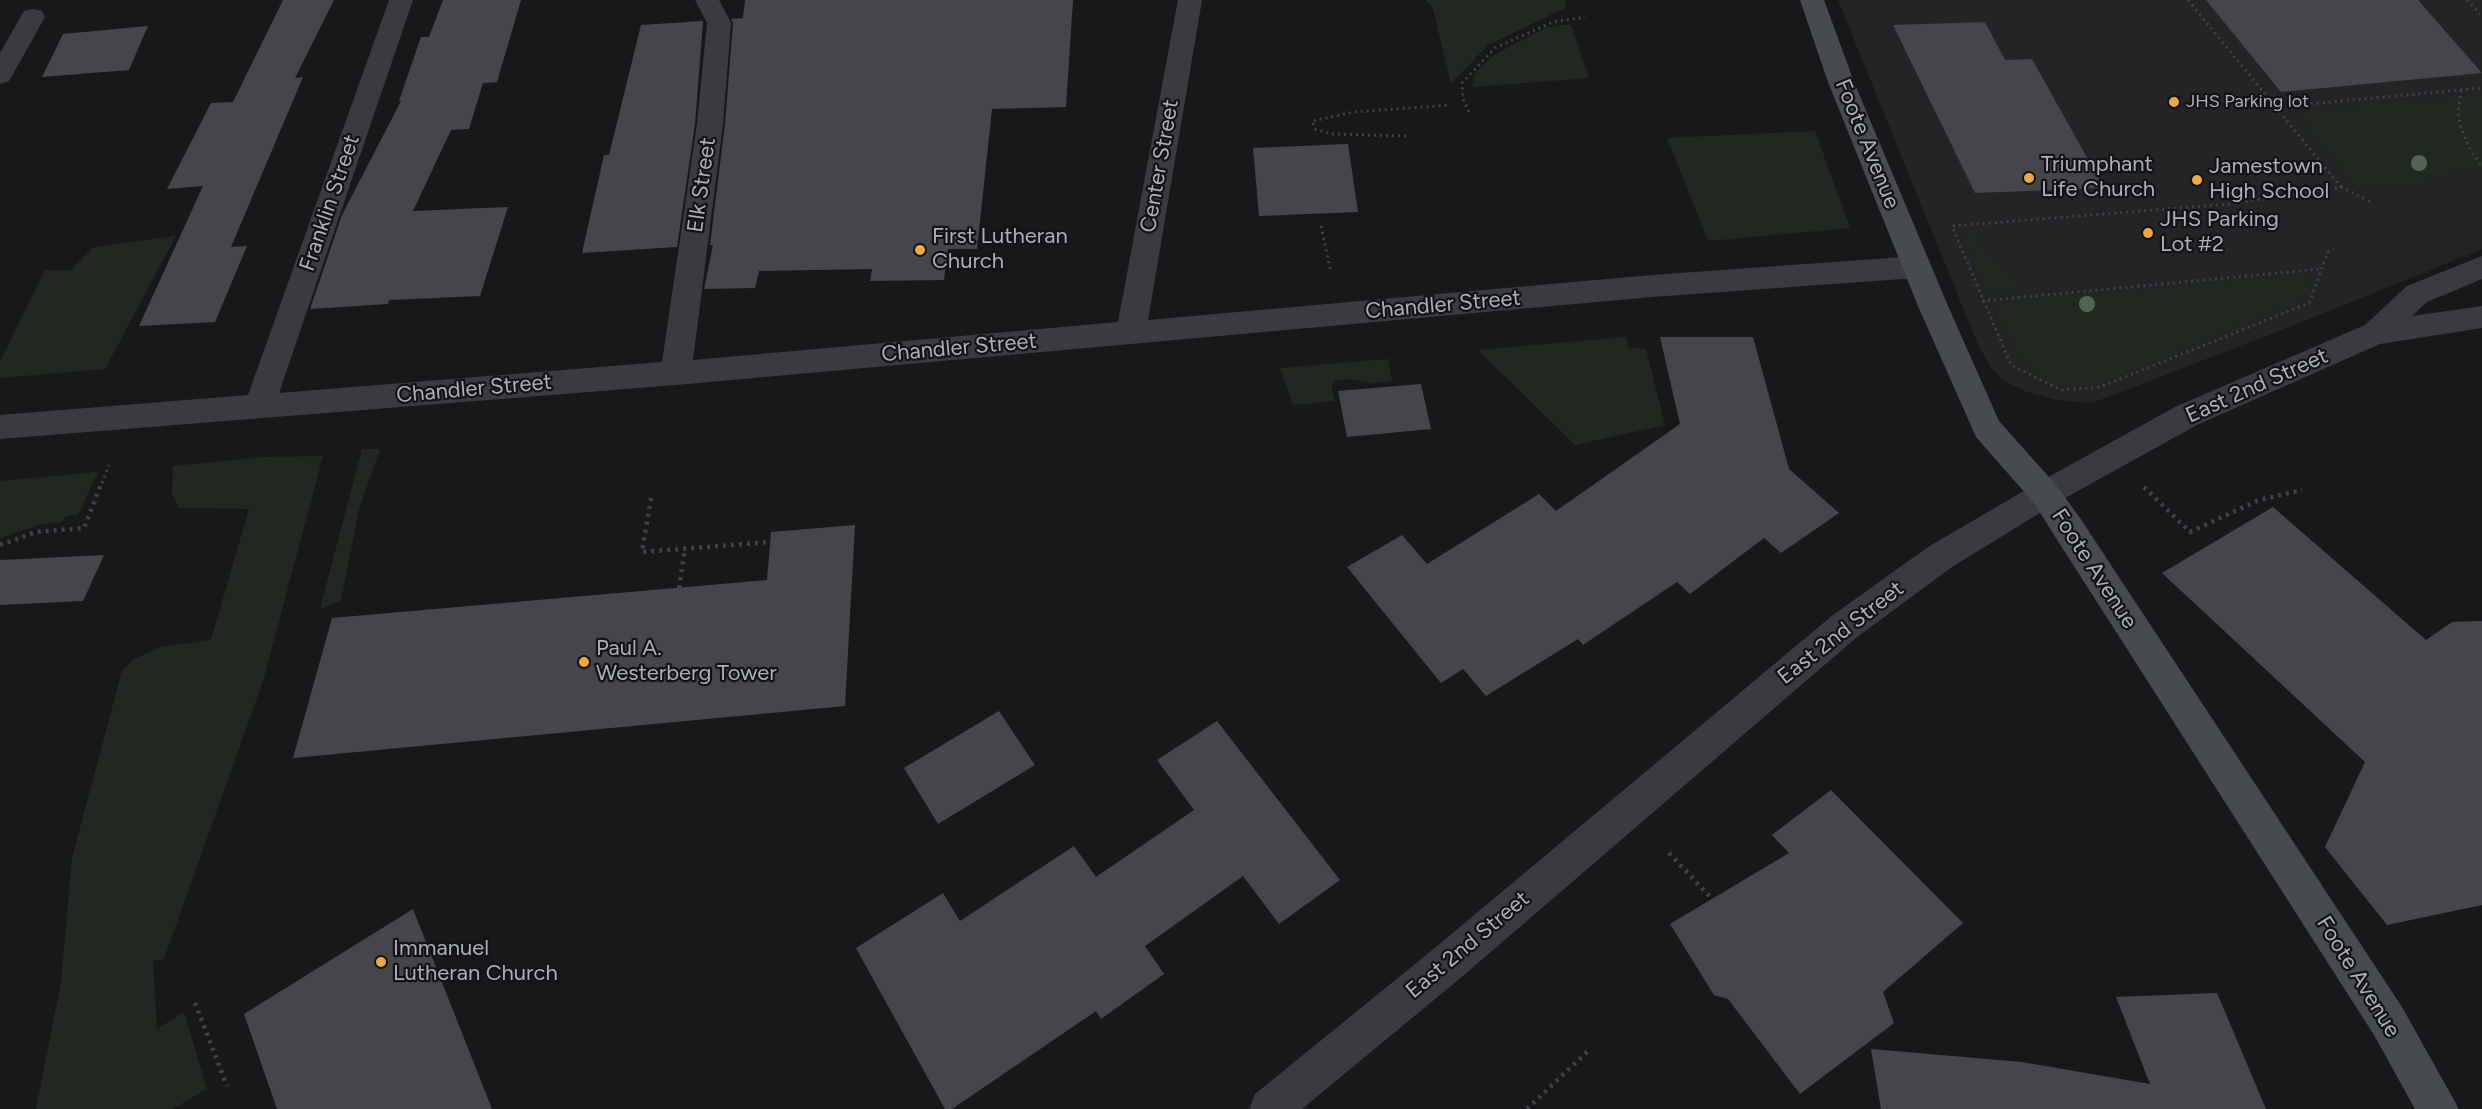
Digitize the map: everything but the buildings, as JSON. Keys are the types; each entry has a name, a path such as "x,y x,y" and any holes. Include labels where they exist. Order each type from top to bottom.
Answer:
{"street":[{"name":"Franklin Street","path":"259,406 400,0"},
{"name":"Elk Street","path":"676,373 710,124 719,23 707,0"},
{"name":"Center Street","path":"1131,332 1190,0"},
{"name":"Foote Avenue","path":"1812,0 1841,82 1933,306 1988,428 2045,494 2388,1021 2438,1109"},
{"path":"0,75 33,17"},
{"name":"Chandler Street","path":"0,427 676,373 1652,286 1917,267"},
{"name":"East 2nd Street","path":"1278,1104 1845,626 1940,557 2045,494 2186,416 2375,333 2417,294 2482,267"},
{"path":"2375,333 2482,317"}],"path":[{"path":"2188,0 2341,186 2357,197 2371,202"},
{"path":"2467,0 2481,15"},
{"path":"1468,112 1463,99 1462,83 1495,48 1553,22 1585,17"},
{"path":"2275,107 2482,88"},
{"path":"2461,90 2458,113 2461,129 2472,153 2482,167"},
{"path":"1406,136 1332,134 1315,129 1312,120 1354,112 1450,105"},
{"path":"2333,248 2328,252 2309,303 2100,387 2061,390 2011,365 1952,226 2230,204 2341,186"},
{"path":"1321,226 1331,273"},
{"path":"1933,306 2321,269"},
{"path":"0,544 36,532 84,528 109,465"},
{"path":"2144,486 2190,532 2259,500 2302,490"},
{"path":"651,498 642,552 770,542"},
{"path":"679,588 686,548"},
{"path":"1669,853 1712,899"},
{"path":"195,1003 227,1086"},
{"path":"1527,1109 1589,1050"}],"shaded area":[{"path":"1426,0 1565,0 1567,7 1488,45 1451,84 1433,9"},
{"name":"Jamestown High School","path":"1838,0 2482,0 2482,249 2092,403 2056,400 2025,391 2003,380 1992,369 1979,347"},
{"path":"1571,25 1589,78 1472,87 1474,74 1494,55 1545,28"},
{"path":"2482,94 2482,167 2420,183 2358,188 2298,115 2303,111"},
{"path":"1815,131 1850,228 1708,241 1667,138"},
{"path":"1979,228 1977,232 1980,245 1987,255 2012,274 2025,291 1988,293 1959,229"},
{"path":"176,236 105,369 0,378 0,362 45,270 70,271 94,247"},
{"path":"2313,274 2307,297 2100,384 2085,387 2065,386 2049,381 2033,372 2016,353 1992,303"},
{"path":"1626,337 1628,348 1646,349 1665,425 1575,445 1478,350"},
{"path":"1388,359 1392,381 1372,383 1347,379 1336,381 1331,387 1335,401 1293,405 1280,368"},
{"path":"362,449 380,449 359,509 341,601 320,609"},
{"path":"323,456 263,681 164,959 153,961 157,1029 184,1012 207,1089 172,1109 36,1109 61,983 72,858 122,671 132,660 161,647 211,640 249,509 179,508 172,494 173,466 265,457"},
{"path":"98,472 78,515 66,516 62,522 42,524 0,538 0,481"}],"place":[{"name":"JHS Parking lot","path":"2174,102"},
{"name":"Triumphant Life Church","path":"2029,178"},
{"name":"Jamestown High School","path":"2197,180"},
{"name":"JHS Parking Lot #2","path":"2148,233"},
{"name":"First Lutheran Church","path":"920,250"},
{"name":"Paul A. Westerberg Tower","path":"584,662"},
{"name":"Immanuel Lutheran Church","path":"381,962"}]}
